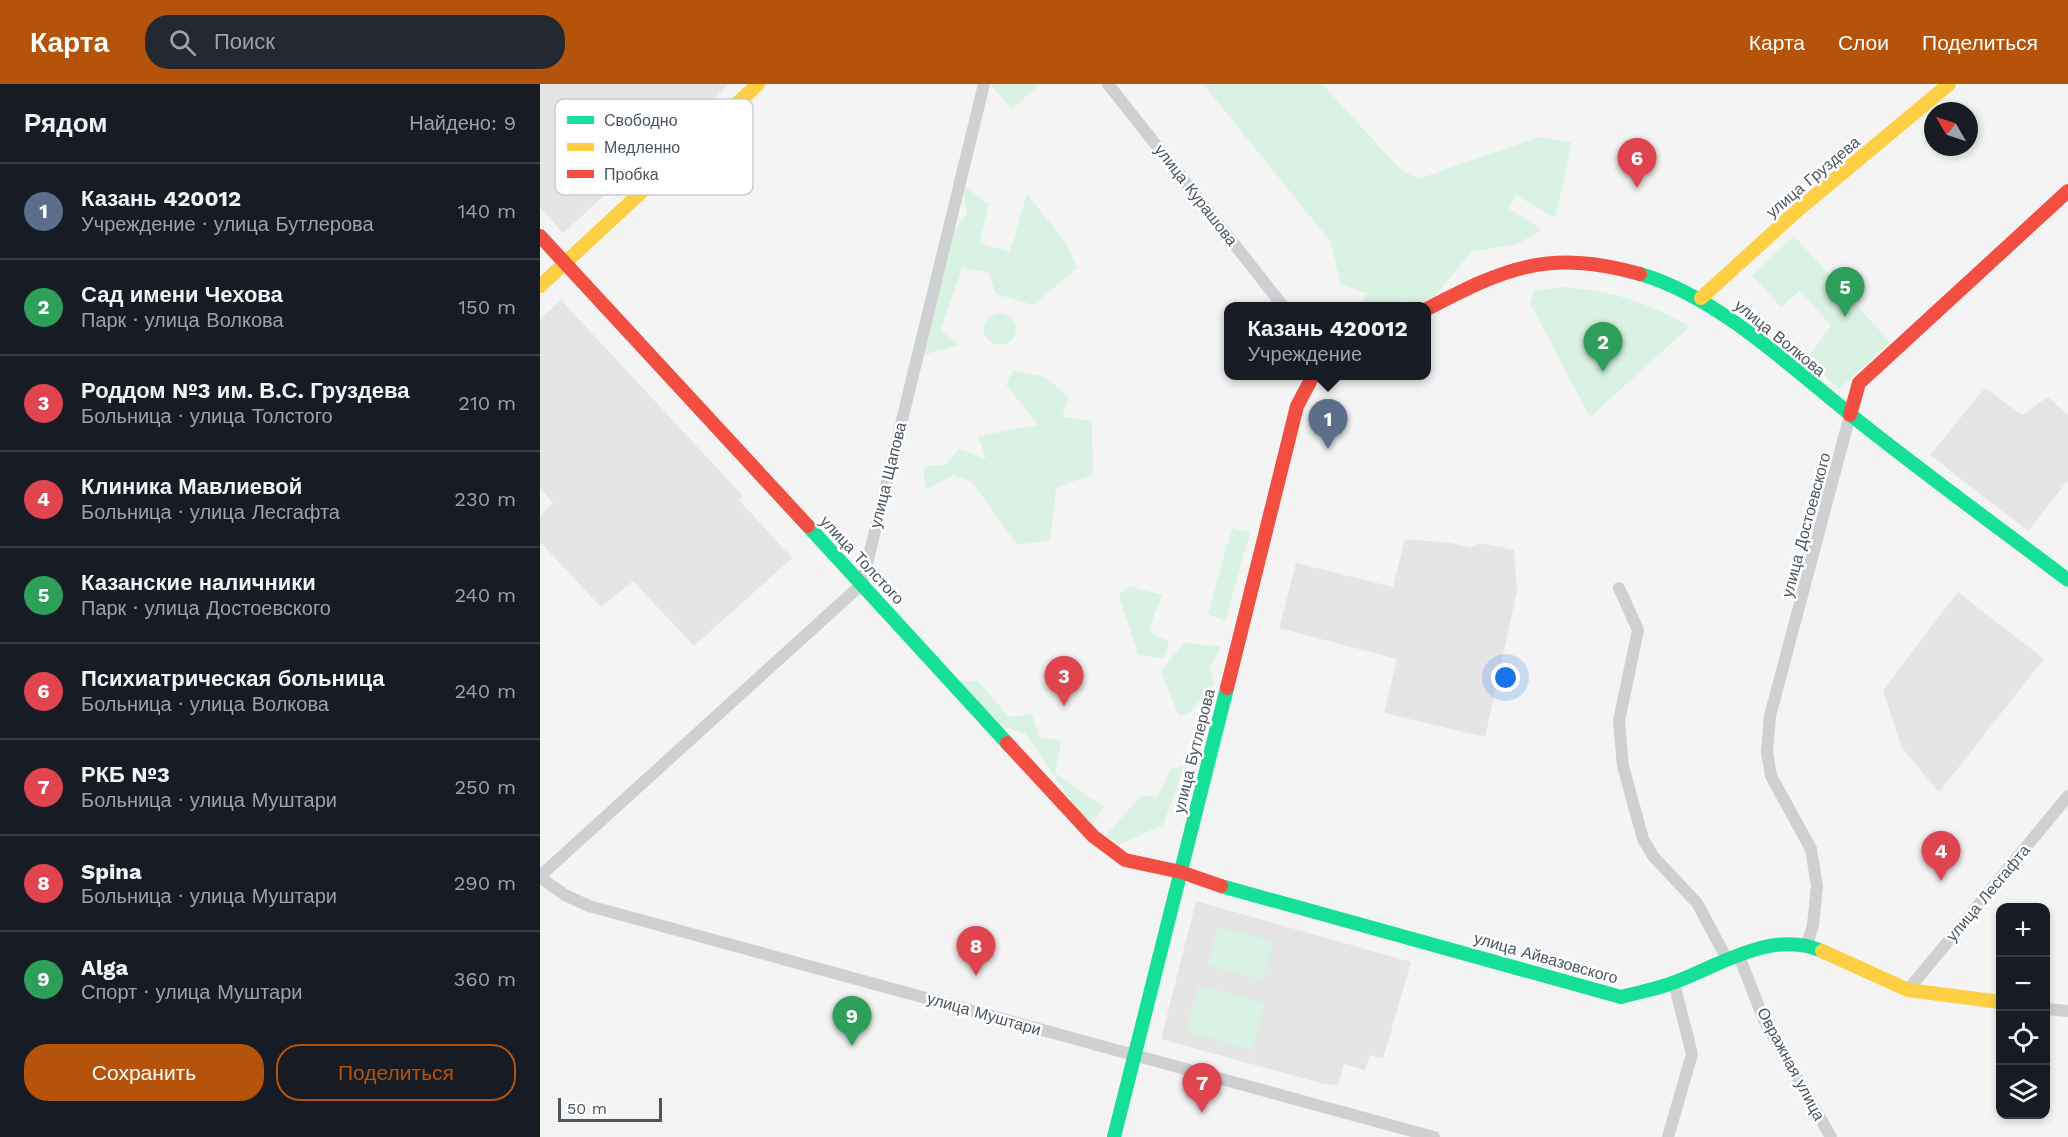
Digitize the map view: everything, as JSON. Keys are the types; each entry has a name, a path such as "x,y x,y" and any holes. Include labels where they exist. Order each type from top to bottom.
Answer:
{"street":[{"path":"742,99 758,84"},
{"name":"улица Щапова","path":"861,584 984,84"},
{"name":"улица Курашова","path":"1108,84 1280,302"},
{"name":"улица Груздева","path":"1701,298 1799,209 1949,84"},
{"name":"улица Достоевского","path":"1807,944 1813,925 1817,886 1811,849 1771,776 1767,752 1770,716 1859,383 2068,191"},
{"path":"540,286 638,195"},
{"name":"улица Толстого","path":"540,236 1093,836 1125,860 1181,872"},
{"name":"улица Волкова","path":"1431,307 1510,270 1548,262 1581,262 1621,270 1672,285 1701,298 1850,415 2068,580"},
{"name":"улица Бутлерова","path":"1114,1137 1297,406 1310,380"},
{"path":"540,877 861,584"},
{"path":"1619,588 1638,630 1619,721 1623,766 1643,839 1653,856 1697,903 1733,957"},
{"name":"улица Лесгафта","path":"1908,990 2068,796"},
{"name":"улица Айвазовского","path":"1181,872 1196,879 1621,997 1674,983 1733,957 1780,944 1807,944 1908,990 1996,1001"},
{"name":"улица Муштари","path":"540,877 565,895 589,906 1434,1137"},
{"name":"Овражная улица","path":"1733,957 1764,1020 1831,1137"},
{"path":"1668,1137 1692,1054 1674,983"},
{"path":"2050,1009 2068,1011"}],"shaded area":[{"path":"540,84 729,84 714,99 555,99 555,195 605,195 563,233 540,207"},
{"path":"561,300 743,496 739,500 792,558 694,646 633,581 601,607 540,542 540,516 553,503 540,488 540,319"},
{"path":"1985,388 2022,415 2048,397 2068,415 2068,480 2028,531 1930,455"},
{"path":"1405,539 1451,543 1471,548 1480,543 1514,550 1517,591 1485,737 1384,713 1397,659 1279,628 1296,563 1393,587"},
{"path":"1958,592 2044,659 1939,792 1902,748 1883,690"},
{"path":"1196,901 1411,962 1383,1059 1370,1055 1365,1070 1344,1064 1338,1085 1324,1084 1161,1039"}],"green space":[{"path":"992,84 1040,84 1012,109"},
{"path":"1203,84 1322,84 1399,168 1418,179 1539,137 1572,142 1555,218 1516,195 1508,208 1542,230 1517,244 1471,252 1430,302 1406,300 1402,302 1364,302 1367,293 1341,285 1330,241"},
{"path":"963,186 989,204 979,243 1010,252 1027,194 1067,244 1077,268 1033,305 996,294 988,272 962,268 941,329 959,345 920,356 945,242 967,214"},
{"path":"1794,236 1890,342 1839,389 1806,360 1831,326 1800,290 1781,307 1752,275"},
{"path":"1560,287 1612,294 1658,310 1690,326 1590,417 1530,303 1534,291"},
{"path":"1000,313 1011,318 1016,329 1011,340 1000,345 989,340 984,329 989,318"},
{"path":"1013,370 1045,377 1069,397 1062,417 1092,421 1093,474 1056,488 1050,540 1017,545 972,482 953,475 925,490 924,467 947,464 959,449 986,459 978,436 1038,425 1006,385"},
{"path":"1232,528 1250,532 1225,621 1208,614"},
{"path":"1130,586 1162,595 1148,631 1169,642 1163,659 1138,654 1119,595"},
{"path":"1184,643 1221,646 1210,668 1214,684 1189,713 1179,716 1161,671"},
{"path":"960,681 978,681 1009,717 1032,714 1039,737 1061,741 1055,773 1104,807 1093,824 1076,808 1025,733 999,726"},
{"path":"1184,766 1163,825 1120,844 1105,836 1141,796 1158,797 1170,769"},
{"path":"1218,927 1273,942 1262,980 1208,965"},
{"path":"1198,985 1265,1004 1252,1050 1186,1031"}],"traffic: fast":[{"path":"1640,274 1670,285 1699,300 1756,338 1912,463 2068,580"},
{"path":"808,526 1007,743"},
{"path":"1114,1137 1227,688"},
{"path":"1221,886 1621,997 1655,989 1747,952 1766,947 1785,944 1804,945 1822,951"}],"traffic: slow":[{"path":"742,99 758,84"},
{"path":"1701,298 1799,209 1949,84"},
{"path":"540,286 638,195"},
{"path":"1822,951 1908,990 1996,1001"}],"traffic: jam":[{"path":"1850,415 1859,383 2068,191"},
{"path":"540,236 808,526"},
{"path":"1431,307 1481,282 1529,266 1580,263 1640,274"},
{"path":"1227,688 1297,406 1311,380"},
{"path":"1007,743 1093,836 1125,860 1181,872 1221,886"}],"place":[{"name":"Психиатрическая больница","path":"1637,188"},
{"name":"Казанские наличники","path":"1845,317"},
{"name":"Сад имени Чехова","path":"1603,372"},
{"name":"Казань 420012","path":"1328,449"},
{"name":"Роддом №3 им. В.С. Груздева","path":"1064,706"},
{"name":"Клиника Мавлиевой","path":"1941,881"},
{"name":"Spina","path":"976,976"},
{"name":"Alga","path":"852,1046"},
{"name":"РКБ №3","path":"1202,1113"}]}
